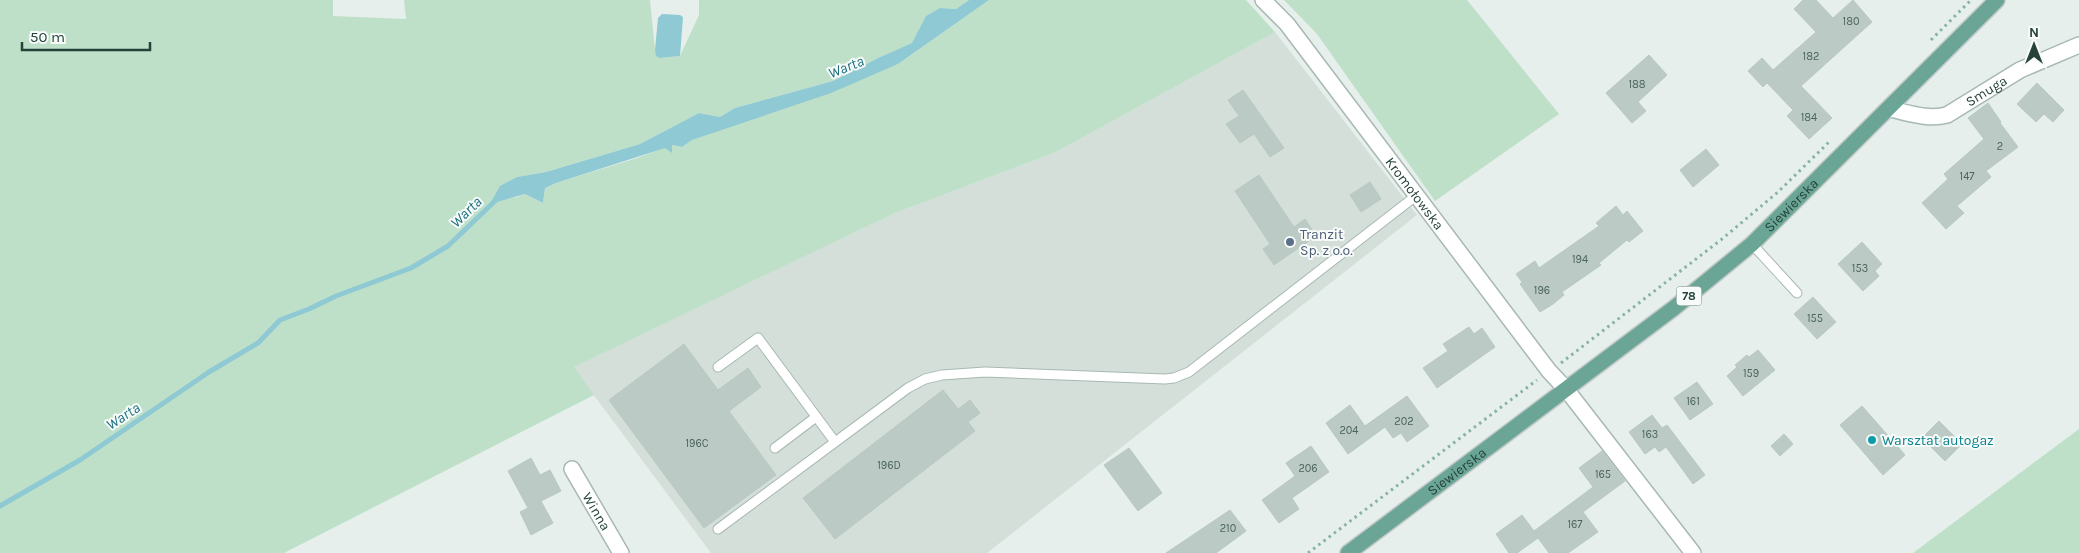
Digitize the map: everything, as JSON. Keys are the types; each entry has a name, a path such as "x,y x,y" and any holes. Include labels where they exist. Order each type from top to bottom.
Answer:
{"main road":[{"name":"Siewierska","path":"1348,553 1674,308 1752,244 1890,109 1997,0"}],"street":[{"name":"Kromołowska","path":"1263,0 1287,24 1549,371 1566,390"},
{"name":"Smuga","path":"1890,109 1926,117 1947,115 2020,70 2079,45"},
{"path":"1566,390 1693,553"},
{"name":"Winna","path":"572,468 621,553"}],"lane":[{"path":"718,529 916,382 942,375 1019,372 1156,379 1182,376 1416,196"},
{"path":"1752,244 1797,293"},
{"path":"718,367 758,338 834,442"},
{"path":"775,448 816,417"}],"path":[{"path":"1928,44 1970,0"},
{"path":"1308,553 1722,239 1778,192 1834,137"}],"shaded area":[{"path":"1275,32 1417,215 987,553 711,553 573,367 895,213 1054,153"}],"green space":[{"path":"0,0 333,0 333,16 406,19 404,0 650,0 655,50 661,58 680,56 699,15 699,0 969,0 956,9 940,8 926,16 913,43 833,81 735,108 720,117 699,113 640,144 546,172 517,177 514,198 525,194 543,203 545,188 556,183 672,145 682,147 692,140 898,64 989,0 1246,0 1275,32 1054,153 895,213 574,367 594,395 284,553 0,553"},
{"path":"1284,0 1467,0 1559,114 1435,201 1317,34"},
{"path":"2079,429 2079,553 1913,553"}],"water":[{"path":"969,0 989,0 898,64 831,93 692,140 682,147 672,145 672,153 665,148 556,183 545,188 543,203 525,194 490,204 500,186 517,177 546,172 640,144 699,113 720,117 735,108 833,81 912,43 926,16 940,8 956,9"},
{"path":"662,14 680,15 683,17 680,56 660,58 656,56 658,18"}],"building":[{"path":"1803,0 1816,0 1833,18 1853,0 1872,22 1801,86 1832,118 1809,139 1787,116 1793,110 1767,83 1763,87 1748,71 1762,58 1773,70 1816,32 1794,9"},
{"path":"1649,55 1667,75 1638,102 1646,111 1632,123 1606,93"},
{"path":"2037,83 2064,110 2053,122 2044,114 2036,122 2017,104"},
{"path":"1243,90 1284,148 1270,157 1254,134 1240,143 1226,124 1239,116 1228,100"},
{"path":"1988,103 2018,147 1986,171 1991,177 1957,206 1964,213 1946,229 1922,203 1948,179 1944,174 1984,139 1968,118"},
{"path":"1706,149 1719,165 1693,187 1680,170"},
{"path":"1259,175 1294,227 1305,219 1316,236 1274,265 1263,249 1270,244 1235,191"},
{"path":"1370,182 1381,199 1361,212 1350,195"},
{"path":"1616,206 1623,215 1627,211 1643,231 1629,242 1627,240 1599,263 1601,265 1562,292 1564,295 1540,312 1520,284 1522,282 1516,274 1535,261 1539,268 1599,226 1596,223"},
{"path":"1862,242 1882,264 1875,271 1879,276 1863,291 1838,264"},
{"path":"1813,297 1836,322 1817,339 1794,314"},
{"path":"1469,327 1474,334 1482,328 1495,347 1437,388 1423,368 1448,351 1443,344"},
{"path":"684,344 718,390 748,368 761,387 729,411 776,475 704,528 609,400"},
{"path":"1758,350 1775,370 1743,396 1727,376 1737,367 1735,365 1747,355 1749,357"},
{"path":"1697,382 1713,404 1690,420 1674,398"},
{"path":"943,390 958,409 970,400 980,413 968,422 975,431 835,539 803,498"},
{"path":"1407,396 1429,426 1407,442 1401,433 1393,438 1385,427 1348,454 1326,423 1350,405 1365,426"},
{"name":"Warsztat autogaz","path":"1862,406 1905,455 1883,475 1840,425"},
{"path":"1652,415 1662,428 1667,425 1705,475 1693,484 1666,447 1659,452 1655,447 1645,454 1629,432"},
{"path":"1939,421 1962,444 1945,461 1922,438"},
{"path":"1784,434 1793,444 1780,456 1771,446"},
{"path":"1311,446 1329,472 1292,498 1299,509 1279,523 1262,500 1295,476 1286,463"},
{"path":"1129,448 1162,493 1138,511 1104,465"},
{"path":"1602,451 1625,481 1583,512 1598,532 1568,553 1549,553 1538,538 1517,553 1509,553 1496,534 1522,515 1534,531 1593,487 1579,468"},
{"path":"531,458 540,475 550,470 561,491 541,501 553,523 531,535 520,512 528,508 508,471"},
{"path":"1230,510 1246,531 1216,553 1166,553"}],"waterway":[{"name":"Warta","path":"0,506 80,460 209,372 258,343 280,320 336,296 411,268 448,246 496,200"}],"place":[{"name":"Tranzit Sp. z o.o.","path":"1290,242"},
{"name":"Warsztat autogaz","path":"1872,440"}]}
